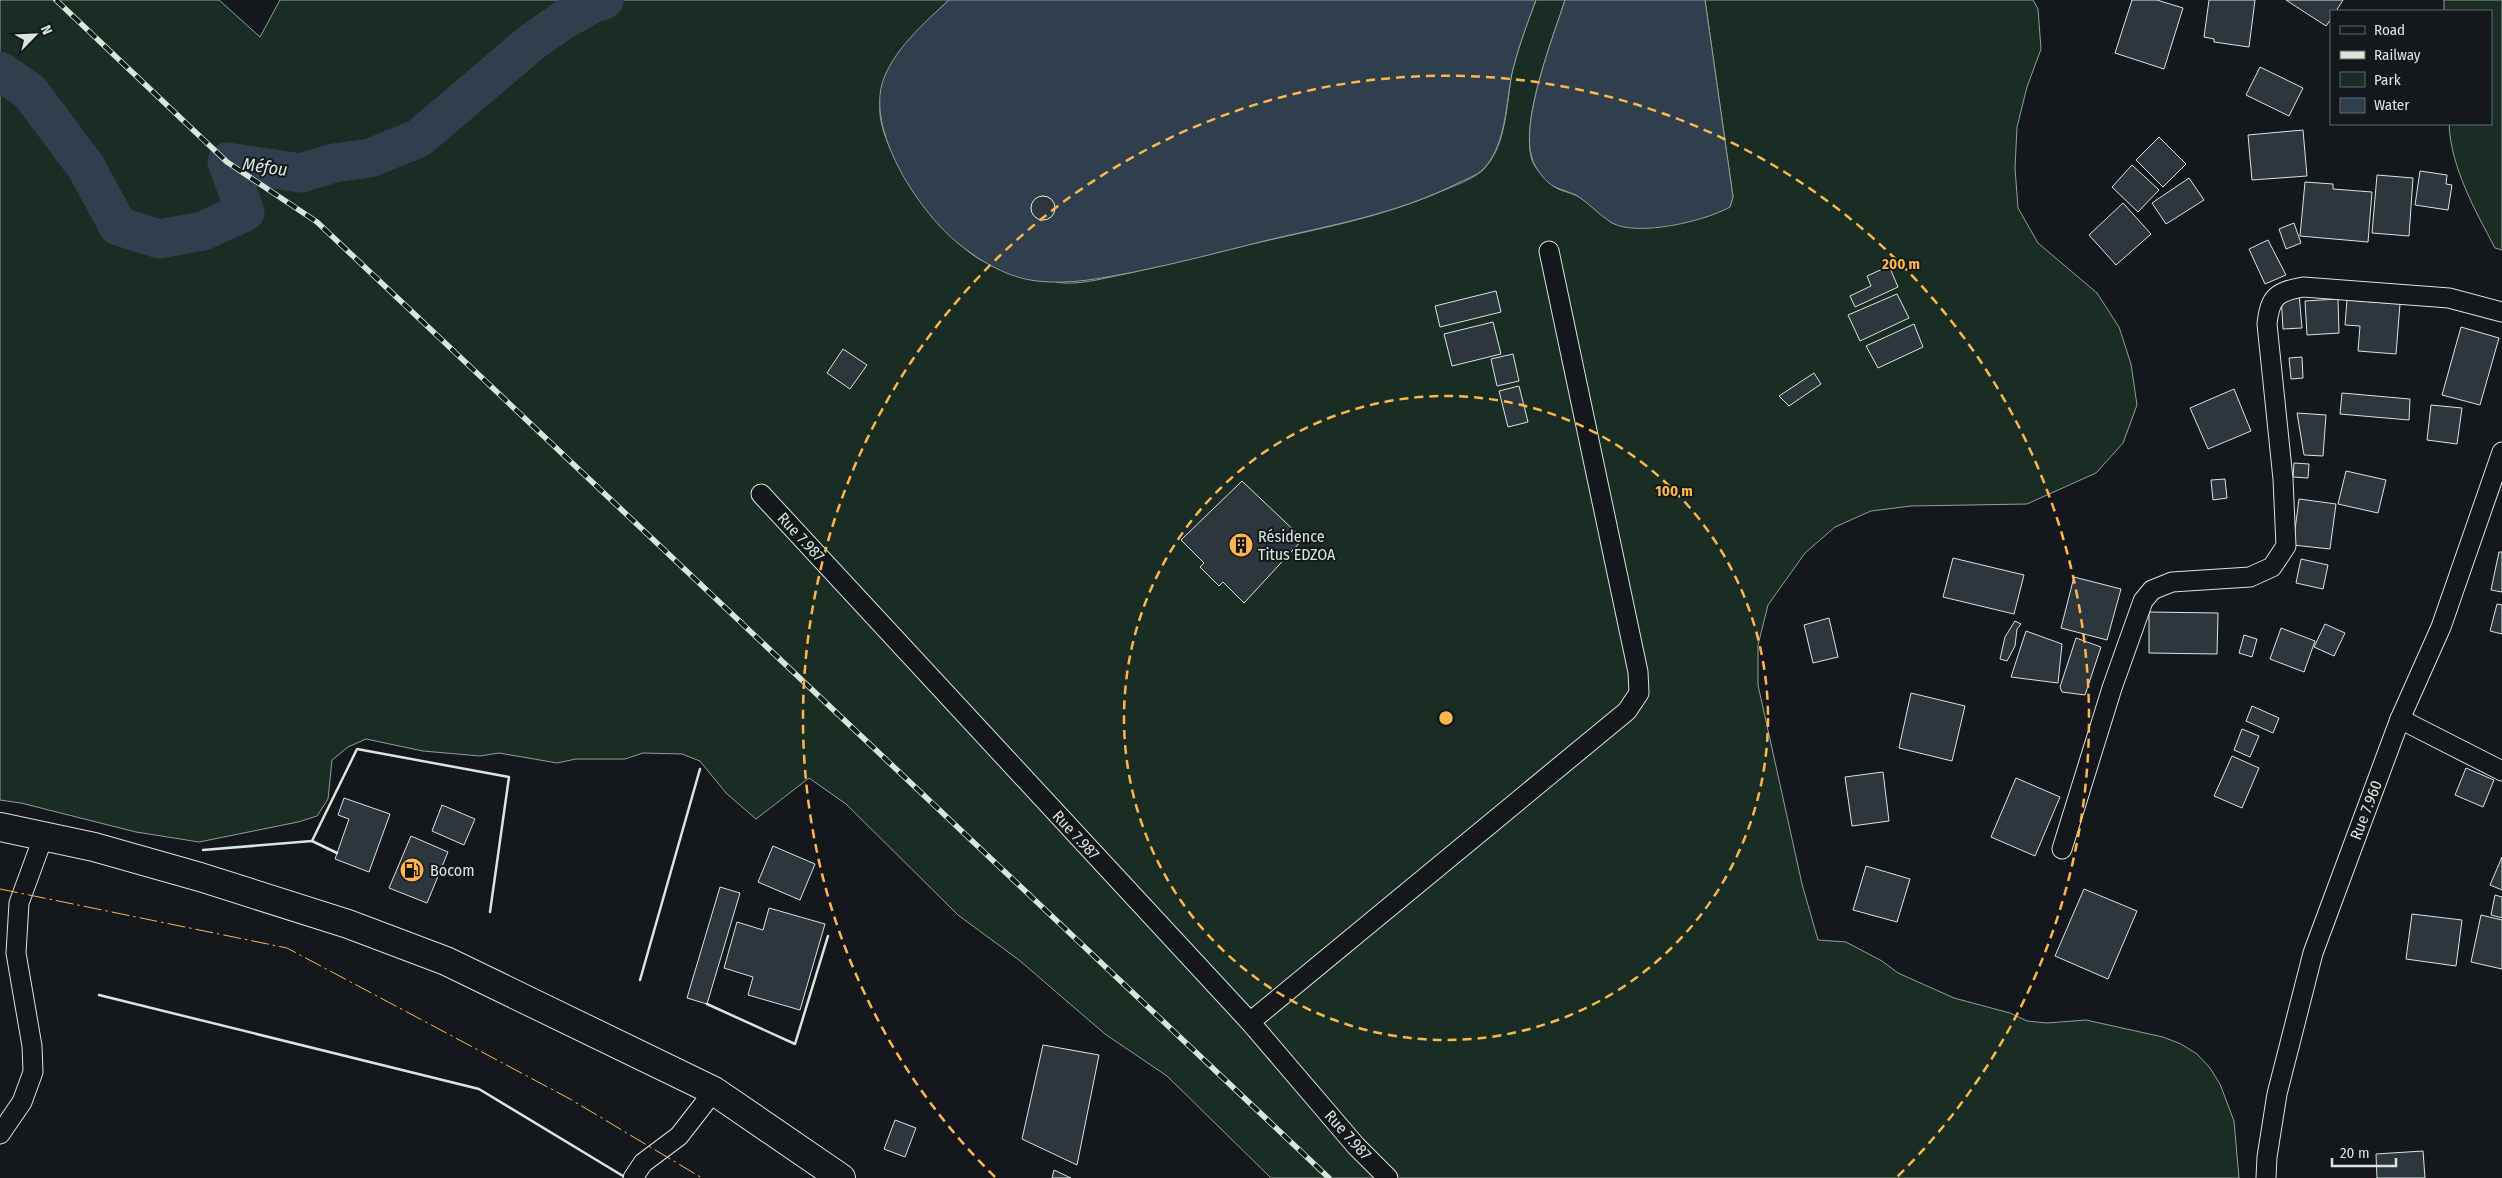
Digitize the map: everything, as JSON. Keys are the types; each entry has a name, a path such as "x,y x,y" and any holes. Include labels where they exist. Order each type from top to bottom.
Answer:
{"highway":[{"path":"0,827 44,835 200,877 384,938 446,961 714,1091 841,1178"}],"street":[{"path":"1250,1022 1628,711 1639,694 1638,672 1549,251"},
{"path":"2062,849 2112,688 2143,601 2152,590 2172,582 2250,577 2272,567 2286,546 2283,480 2267,324 2269,304 2283,291 2302,287 2449,298 2502,312"},
{"name":"Rue 7.960","path":"2266,1178 2267,1157 2277,1094 2313,952 2400,719 2440,627 2502,452"},
{"name":"Rue 7.987","path":"761,494 1250,1022 1356,1146 1388,1178"},
{"path":"2400,719 2502,771"},
{"path":"0,1134 22,1102 33,1072 32,1046 16,953 19,902 44,835"},
{"path":"633,1178 643,1163 679,1136 714,1091"}],"green space":[{"path":"0,0 219,0 260,37 280,0 949,0 915,34 896,60 889,74 883,89 880,105 881,123 889,145 901,169 933,216 969,252 985,262 1001,267 1048,280 1079,283 1139,271 1392,210 1458,185 1474,176 1483,170 1497,149 1507,111 1512,73 1536,0 1565,0 1534,100 1529,140 1532,161 1539,172 1554,186 1576,195 1612,223 1706,217 1730,207 1733,197 1705,0 2033,0 2038,9 2041,49 2027,87 2017,127 2015,168 2018,208 2038,243 2097,293 2119,327 2131,364 2137,405 2123,443 2096,473 2027,504 1911,506 1871,511 1835,527 1805,553 1768,605 1758,645 1758,685 1802,884 1818,940 1846,942 1882,961 1898,973 1954,998 2010,1013 2027,1021 2047,1023 2086,1020 2163,1037 2181,1044 2197,1054 2210,1068 2220,1084 2234,1121 2239,1178 1271,1178 1167,1076 1105,1034 1019,960 958,915 846,804 809,778 756,819 726,793 700,761 682,754 643,753 625,759 576,759 557,763 499,753 480,756 423,751 366,739 348,747 332,760 328,799 317,816 298,822 199,842 136,832 21,803 0,800"},
{"path":"2444,0 2502,0 2502,250 2495,248 2465,188 2454,157 2449,125 2492,125 2492,10 2444,10"}],"water":[{"path":"949,0 1536,0 1514,64 1498,146 1484,169 1478,174 1437,193 1388,211 1339,224 1150,269 1098,279 1049,282 1027,279 1006,273 986,263 959,244 944,231 914,194 890,149 883,126 880,104 882,84 886,72 910,38"},
{"path":"1565,0 1705,0 1733,197 1730,207 1705,217 1672,226 1655,228 1624,227 1612,223 1576,195 1552,185 1541,174 1532,158 1529,142 1530,123 1546,57"}],"pier":[{"path":"1043,196 1052,199 1055,208 1052,217 1043,220 1034,217 1031,208 1034,199"}],"building":[{"path":"2132,0 2157,0 2183,8 2164,69 2115,53"},
{"path":"2209,0 2255,0 2249,47 2214,42 2214,39 2204,37"},
{"path":"2286,0 2343,0 2337,10 2330,10 2330,20 2326,26"},
{"path":"2260,67 2303,88 2289,116 2246,95"},
{"path":"2303,130 2307,176 2252,180 2248,135"},
{"path":"2159,137 2186,164 2163,187 2136,160"},
{"path":"2132,165 2159,190 2138,212 2112,187"},
{"path":"2420,171 2447,175 2446,184 2452,185 2448,210 2415,205"},
{"path":"2377,175 2413,178 2409,236 2372,233"},
{"path":"2189,178 2204,200 2166,224 2152,203"},
{"path":"2305,182 2333,184 2333,189 2372,192 2368,242 2300,236"},
{"path":"1043,196 1052,199 1055,208 1052,217 1043,220 1034,217 1031,208 1034,199"},
{"path":"2123,203 2151,234 2116,265 2089,235"},
{"path":"2294,223 2301,243 2286,249 2279,229"},
{"path":"2268,240 2286,275 2265,284 2249,249"},
{"path":"1889,266 1898,287 1855,307 1850,296 1871,286 1867,276"},
{"path":"1496,291 1501,312 1440,327 1435,306"},
{"path":"1897,294 1909,318 1860,341 1848,315"},
{"path":"2299,294 2302,328 2283,329 2281,295"},
{"path":"2338,299 2339,333 2307,335 2305,301"},
{"path":"2347,300 2400,304 2396,354 2358,351 2360,326 2345,325"},
{"path":"1493,322 1501,354 1452,366 1444,334"},
{"path":"1914,324 1923,347 1878,368 1866,346"},
{"path":"2461,327 2499,338 2480,405 2442,395"},
{"path":"843,349 867,365 850,389 827,373"},
{"path":"1513,354 1519,381 1497,386 1491,359"},
{"path":"2302,357 2303,378 2291,379 2289,358"},
{"path":"1814,373 1821,384 1789,406 1779,396"},
{"path":"1519,386 1528,422 1508,427 1499,391"},
{"path":"2234,389 2251,431 2208,449 2190,408"},
{"path":"2342,393 2410,399 2409,420 2340,414"},
{"path":"2431,405 2462,408 2457,444 2427,440"},
{"path":"2297,413 2326,415 2323,456 2304,455"},
{"path":"2294,463 2309,464 2308,478 2293,477"},
{"path":"2346,471 2386,480 2378,513 2338,504"},
{"path":"2225,479 2227,498 2213,500 2211,480"},
{"name":"Résidence Titus EDZOA","path":"1242,481 1303,539 1244,603 1223,582 1219,586 1200,567 1204,563 1181,540"},
{"path":"2299,499 2336,504 2330,549 2293,545"},
{"path":"2499,552 2502,552 2502,592 2491,590"},
{"path":"1953,558 2024,575 2014,614 1943,597"},
{"path":"2301,559 2328,565 2323,589 2296,583"},
{"path":"2074,577 2121,589 2107,640 2061,628"},
{"path":"2497,604 2502,605 2502,634 2490,631"},
{"path":"2149,612 2218,613 2217,654 2149,653"},
{"path":"1829,618 1838,657 1813,663 1804,625"},
{"path":"2015,621 2021,624 2017,629 2015,646 2007,661 2000,659 2005,637"},
{"path":"2325,624 2345,633 2334,656 2314,647"},
{"path":"2281,628 2315,641 2304,672 2270,659"},
{"path":"2026,631 2062,644 2058,683 2011,677"},
{"path":"2244,635 2257,639 2252,657 2239,653"},
{"path":"2076,638 2101,647 2085,695 2062,692 2060,687"},
{"path":"1911,693 1965,706 1952,761 1899,748"},
{"path":"2252,706 2279,718 2273,733 2246,721"},
{"path":"2242,729 2259,736 2250,757 2234,750"},
{"path":"2232,756 2259,768 2242,808 2214,796"},
{"path":"2466,768 2494,780 2483,807 2455,795"},
{"path":"1883,772 1889,821 1852,826 1845,777"},
{"path":"2016,778 2060,797 2035,856 1991,837"},
{"path":"344,798 390,814 369,872 335,859 349,819 338,815"},
{"path":"442,805 475,819 464,845 432,831"},
{"path":"411,836 448,852 427,903 389,888"},
{"path":"773,846 815,864 800,900 758,882"},
{"path":"2502,857 2502,890 2490,885"},
{"path":"1866,866 1910,879 1897,922 1853,910"},
{"path":"720,887 740,893 707,1004 687,998"},
{"path":"2084,889 2137,911 2108,979 2055,956"},
{"path":"2495,895 2502,897 2502,918 2491,915"},
{"path":"769,908 825,924 800,1010 748,995 753,977 724,968 737,922 763,930"},
{"path":"2412,914 2462,920 2456,966 2406,959"},
{"path":"2481,915 2502,920 2502,969 2471,962"},
{"path":"1043,1045 1099,1055 1077,1165 1022,1139"},
{"path":"895,1120 916,1128 905,1157 884,1149"},
{"path":"2423,1151 2425,1178 2377,1178 2376,1154"},
{"path":"1054,1170 1071,1178 1052,1178"}],"waterway":[{"name":"Méfou","path":"0,71 30,92 86,167 118,226 159,239 203,231 245,212 227,162 301,173 334,163 370,158 419,138 532,42 562,21 594,3 604,0"}],"railway":[{"path":"56,0 227,162 317,222 1329,1178"}],"wall":[{"path":"337,853 312,841 357,749 509,777 490,912"},
{"path":"640,980 700,769"},
{"path":"203,850 312,841"},
{"path":"707,1004 795,1044 828,936"},
{"path":"99,995 479,1089 623,1176"}],"power":[{"path":"0,889 287,948 570,1099 702,1178"}],"place":[{"name":"Résidence Titus EDZOA","path":"1241,545"},
{"name":"Bocom","path":"412,870"}]}
